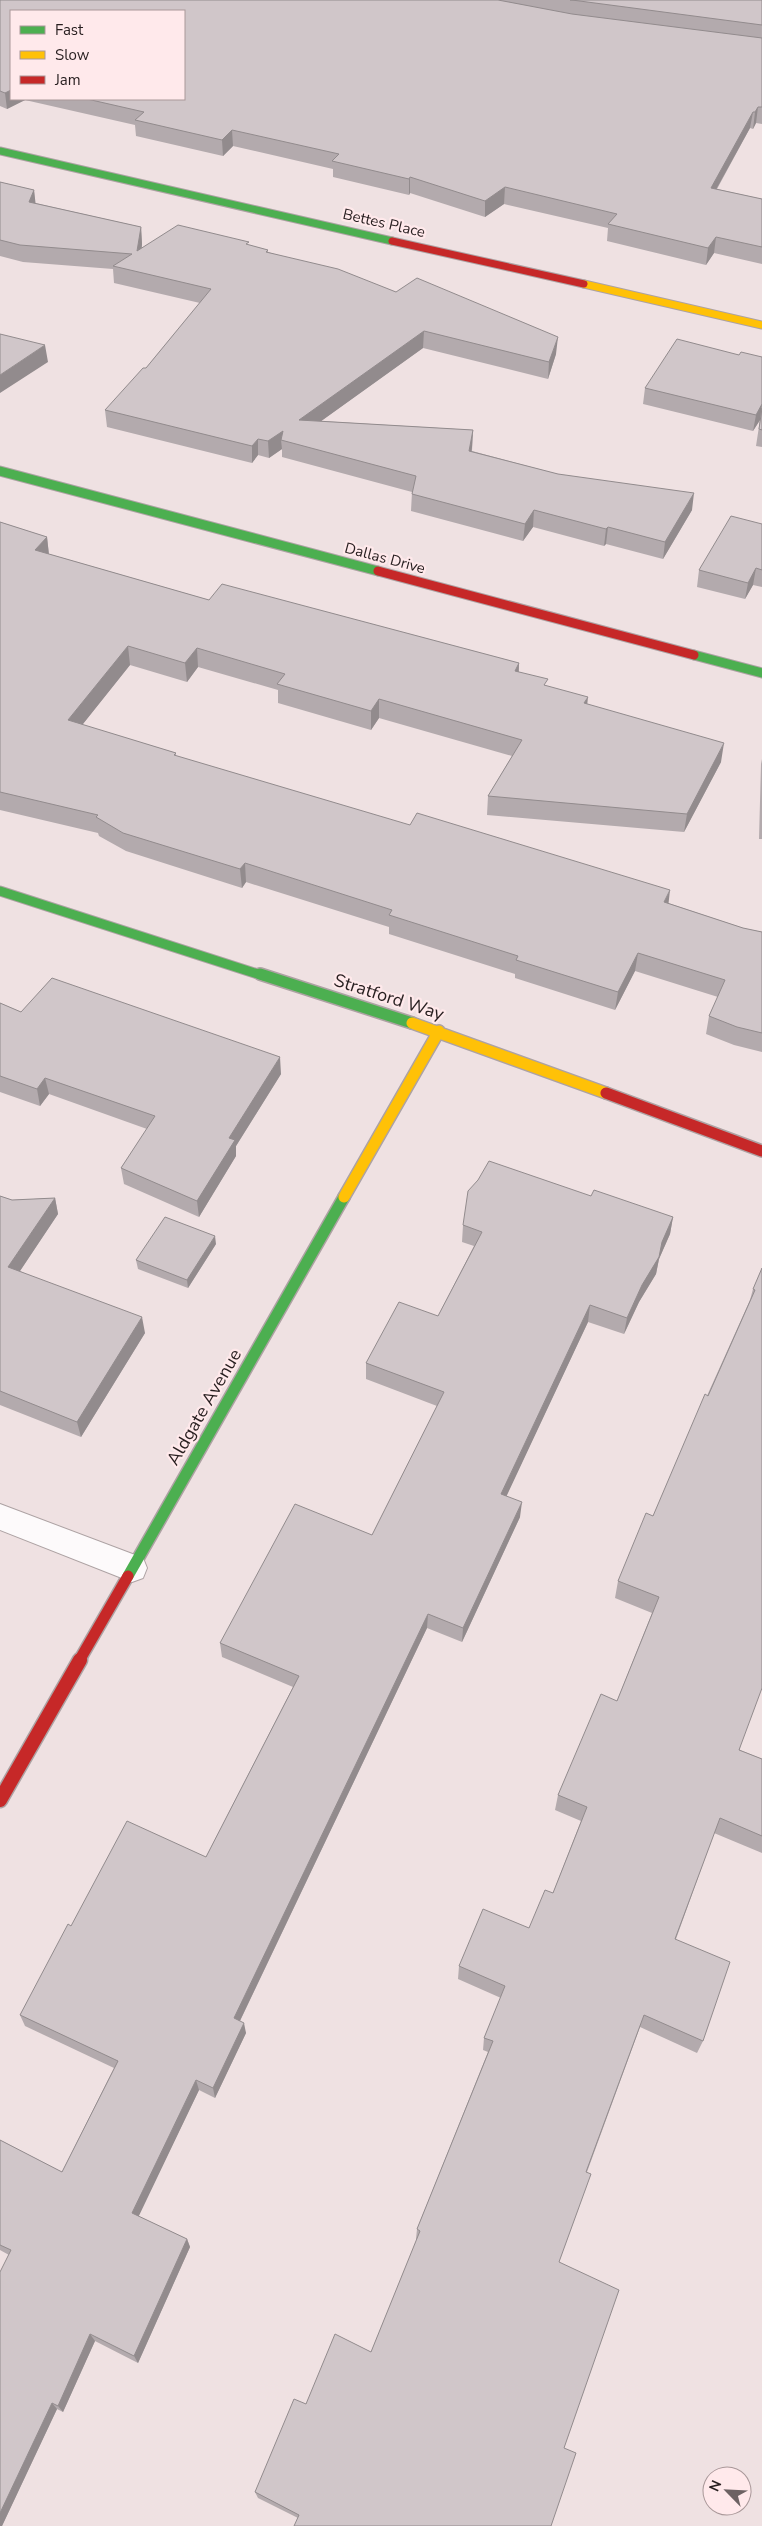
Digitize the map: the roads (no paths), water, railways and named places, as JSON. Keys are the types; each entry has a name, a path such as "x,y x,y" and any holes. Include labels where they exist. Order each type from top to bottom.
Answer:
{"street":[{"name":"Bettes Place","path":"0,151 762,325"},
{"name":"Dallas Drive","path":"0,471 762,673"},
{"name":"Stratford Way","path":"0,891 438,1031 762,1151"},
{"name":"Aldgate Avenue","path":"0,1800 438,1031"},
{"path":"0,1516 132,1568"}]}
